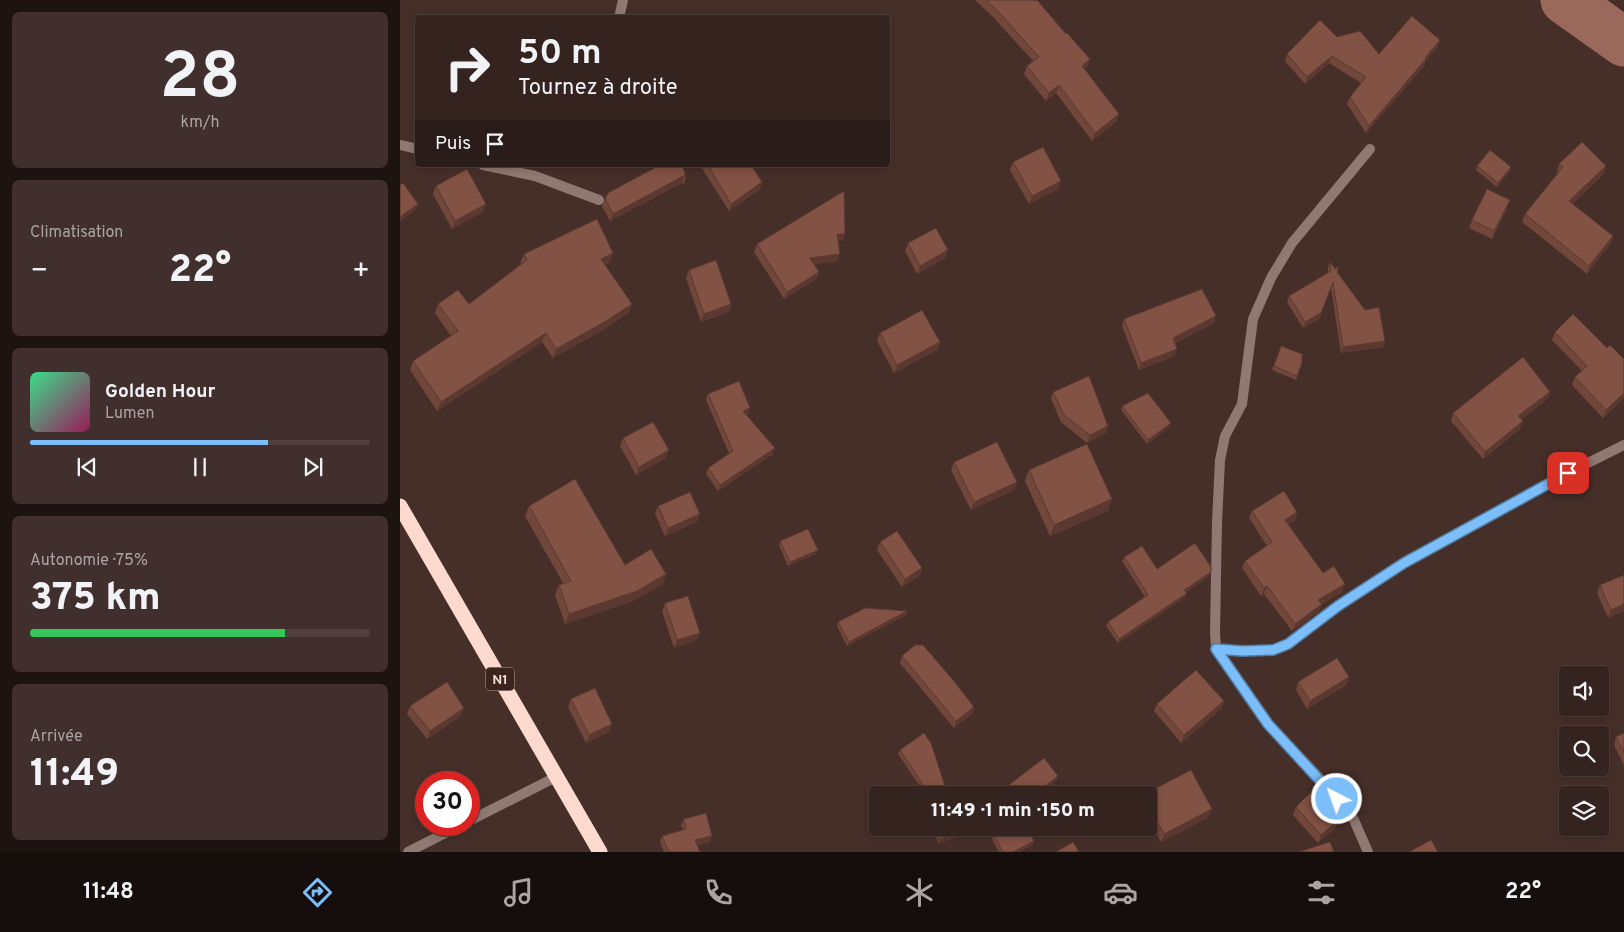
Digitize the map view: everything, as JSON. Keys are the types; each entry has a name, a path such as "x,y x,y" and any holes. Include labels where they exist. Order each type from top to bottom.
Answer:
{"highway":[{"name":"N1","path":"400,506 600,852"}],"street":[{"path":"620,15 623,0"},
{"path":"400,145 415,149"},
{"path":"1368,852 1354,820 1328,788 1268,724 1216,649 1217,522 1220,460 1225,436 1242,404 1253,319 1271,278 1292,243 1370,149"},
{"path":"493,167 535,176 599,200"},
{"path":"503,169 508,167"},
{"path":"1216,649 1266,651 1288,644 1338,606 1404,563 1568,473 1624,445"},
{"path":"480,815 556,776"},
{"path":"408,852 439,836"}],"building":[{"path":"986,0 1037,0 1090,59 1082,66 1119,114 1095,133 1059,85 1049,93 1027,66 1039,57"},
{"path":"1412,16 1440,40 1369,126 1350,97 1366,77 1332,56 1307,77 1287,54 1320,20 1337,37 1360,31 1379,54"},
{"path":"1582,142 1606,166 1569,201 1613,236 1589,266 1525,214 1563,167 1559,164"},
{"path":"1043,147 1061,181 1032,196 1013,162"},
{"path":"1490,150 1511,167 1498,183 1477,166"},
{"path":"656,167 683,167 686,177 685,175 613,214 605,199 608,193"},
{"path":"709,167 752,167 762,182 731,204"},
{"path":"467,169 486,204 455,221 436,186"},
{"path":"403,183 418,204 400,217 400,185"},
{"path":"1487,189 1510,200 1494,231 1472,220"},
{"path":"844,191 845,234 837,234 840,254 810,258 819,272 787,292 757,244"},
{"path":"597,219 613,253 601,259 632,304 556,349 546,333 441,402 413,361 458,331 438,304 458,290 469,304 527,260 524,254"},
{"path":"936,228 948,250 920,266 908,243"},
{"path":"716,260 731,304 704,314 689,270"},
{"path":"1330,262 1335,269 1339,266 1337,272 1365,310 1379,307 1385,341 1343,347 1333,282 1321,313 1305,322 1289,296 1331,271"},
{"path":"1202,289 1216,316 1173,338 1177,349 1141,363 1124,319"},
{"path":"922,310 940,342 897,365 880,333"},
{"path":"1573,314 1607,348 1610,345 1624,359 1624,393 1606,410 1575,377 1587,366 1555,332"},
{"path":"1281,346 1302,354 1302,363 1297,376 1274,366"},
{"path":"1523,357 1550,392 1518,416 1523,421 1485,452 1453,413"},
{"path":"1089,376 1108,426 1090,435 1064,415 1053,392"},
{"path":"739,381 750,408 743,411 775,448 720,485 708,468 733,451 708,394"},
{"path":"1148,393 1171,423 1148,440 1122,406"},
{"path":"653,422 669,450 639,467 623,438"},
{"path":"997,442 1017,482 974,502 954,462"},
{"path":"1087,444 1112,499 1054,525 1029,470"},
{"path":"575,479 625,565 651,549 666,574 637,591 569,614 559,585 571,581 529,506"},
{"path":"1284,491 1297,512 1285,520 1323,573 1334,566 1345,584 1318,600 1322,604 1295,624 1267,586 1264,588 1245,561 1272,542 1252,511"},
{"path":"690,492 700,514 668,528 658,506"},
{"path":"808,529 818,550 790,562 780,541"},
{"path":"897,531 922,568 905,579 880,542"},
{"path":"1195,543 1211,567 1211,572 1184,590 1187,593 1119,639 1108,622 1148,595 1124,557 1142,546 1157,569"},
{"path":"1624,575 1624,604 1611,610 1600,585"},
{"path":"688,596 700,633 677,640 665,603"},
{"path":"865,608 907,611 849,642 838,622"},
{"path":"915,645 923,645 974,707 956,721 902,656"},
{"path":"1337,658 1349,677 1310,701 1298,682"},
{"path":"1196,670 1224,701 1184,735 1157,704"},
{"path":"447,682 464,708 430,731 410,706"},
{"path":"595,688 612,724 589,735 571,699"},
{"path":"924,733 931,743 945,786 924,786 900,750"},
{"path":"1624,733 1624,752 1616,737"},
{"path":"1044,758 1058,776 1045,786 1008,786"},
{"path":"1191,770 1212,809 1164,834 1157,821 1157,788"},
{"path":"1312,791 1338,820 1321,835 1296,807"},
{"path":"706,813 712,836 695,840 700,852 669,852 662,836 686,829 684,819"},
{"path":"939,836 950,836 940,839"},
{"path":"995,836 1031,836 1034,841 1013,852 1003,852"},
{"path":"1431,840 1438,852 1409,852"},
{"path":"1073,842 1079,852 1056,852"},
{"path":"1330,842 1334,852 1298,852"}],"waterway":[{"path":"1565,0 1624,42"}],"route":[{"path":"1337,799 1268,724 1216,649 1242,651 1273,650 1288,644 1338,606 1404,563 1568,473"}]}
